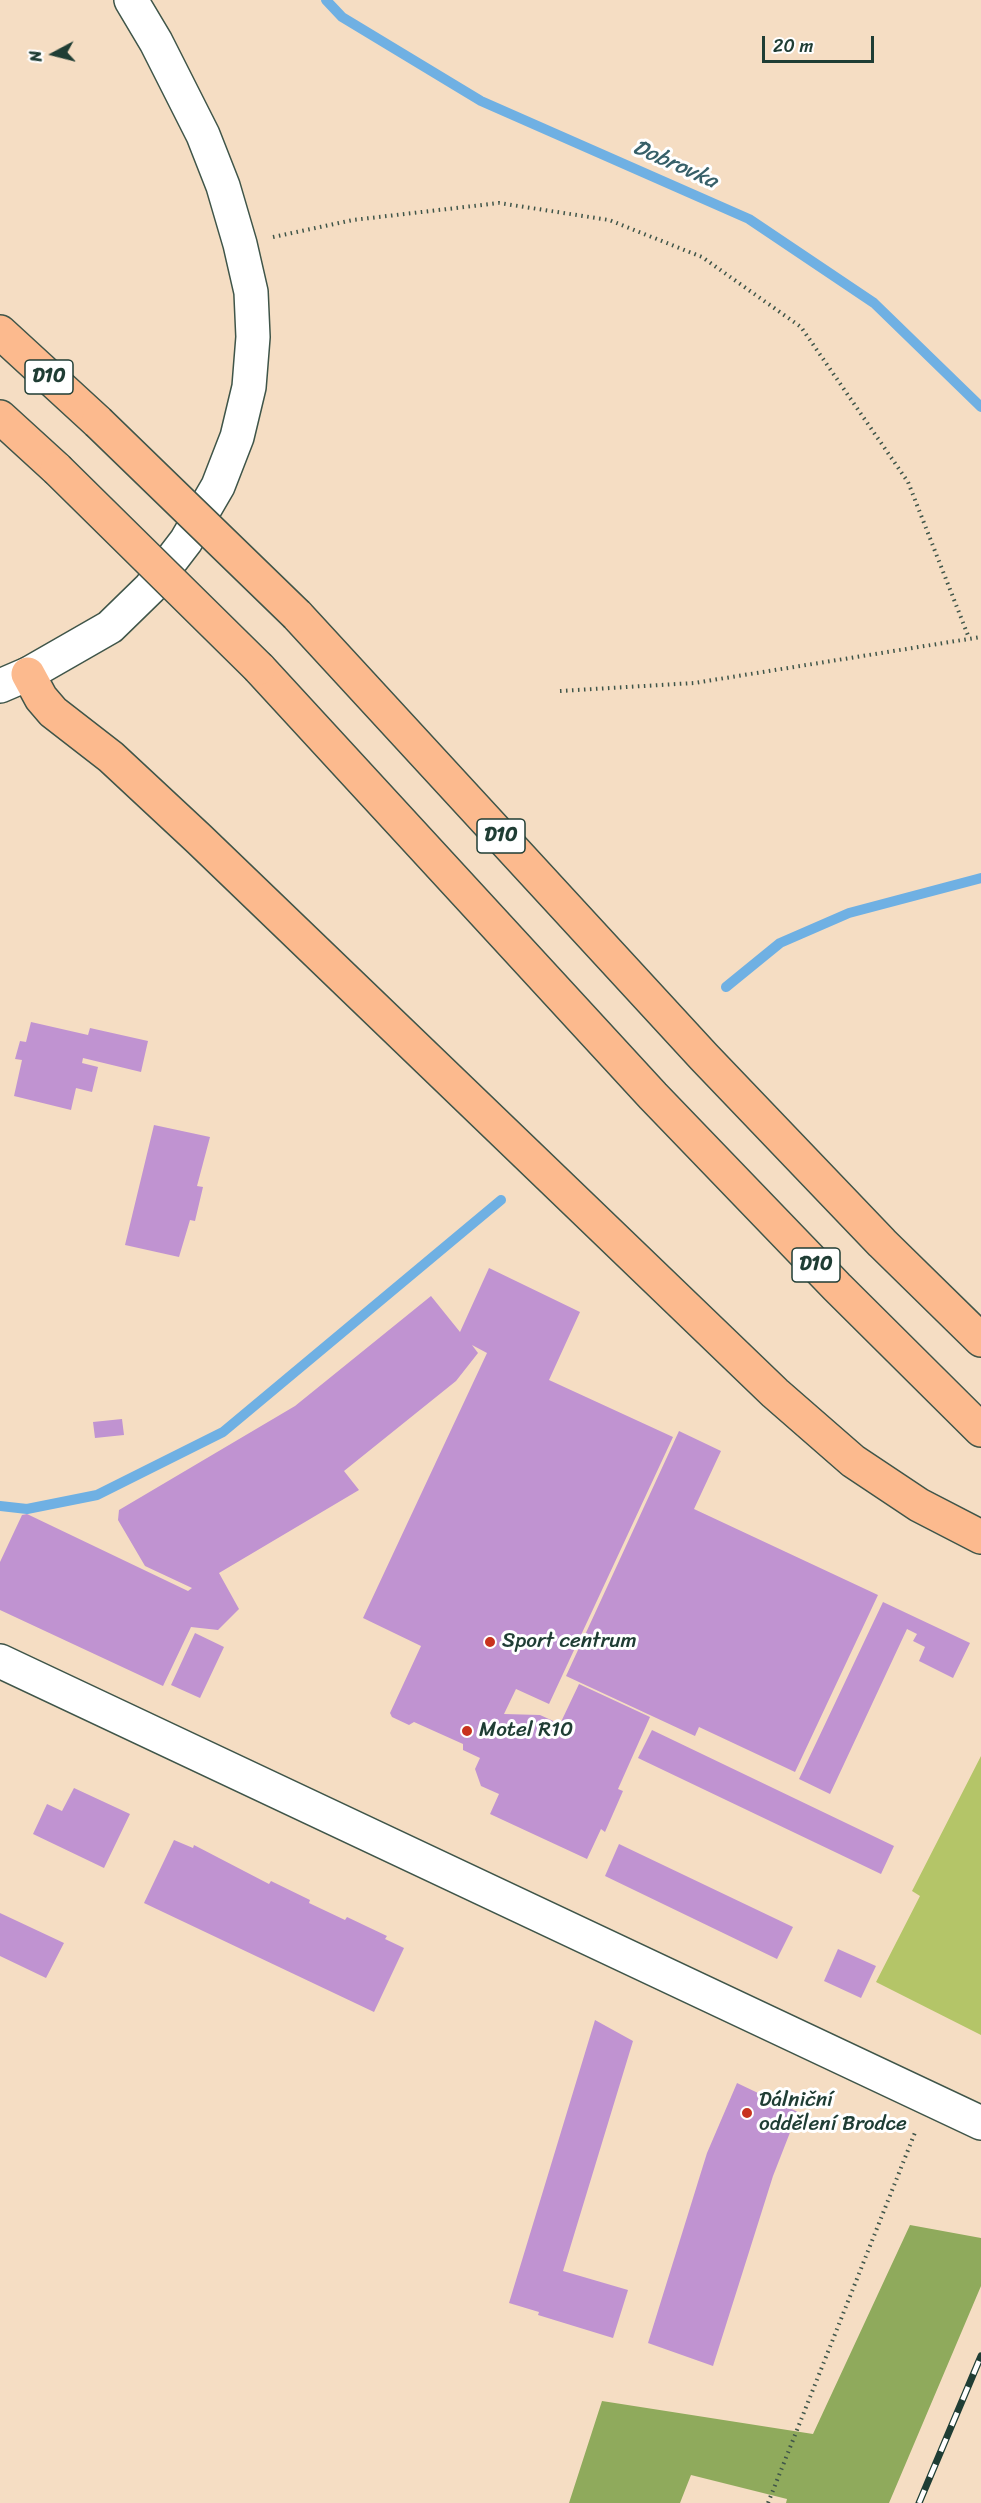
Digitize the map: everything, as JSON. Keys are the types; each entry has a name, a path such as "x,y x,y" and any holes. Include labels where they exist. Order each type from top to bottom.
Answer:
{"highway":[{"name":"D10","path":"0,332 98,422 297,615 704,1057 882,1243 981,1340"},
{"name":"D10","path":"0,417 57,469 259,668 653,1096 837,1287 981,1430"},
{"path":"14,680 41,698 53,712 111,757 200,839 775,1393 853,1461 919,1505 981,1537"}],"street":[{"path":"14,680 110,627 150,588 186,541 218,486 237,437 249,387 253,337 251,292 223,186 203,135 156,42 131,0"},
{"path":"0,1661 981,2123"}],"path":[{"path":"240,244 353,220 499,203 609,220 702,257 801,327 908,482 969,639"},
{"path":"560,691 694,683 981,637"},
{"path":"768,2503 928,2098"}],"green space":[{"path":"981,1756 981,2035 876,1982 920,1896 912,1891"},
{"path":"910,2225 981,2238 981,2286 889,2503 786,2503 787,2499 691,2475 680,2503 569,2503 602,2401 813,2434"}],"building":[{"path":"31,1022 88,1035 90,1028 148,1041 141,1072 83,1058 82,1063 98,1067 92,1092 76,1088 71,1110 14,1096 22,1060 15,1059 20,1041 26,1042"},
{"path":"154,1125 210,1137 197,1186 203,1187 195,1221 190,1220 179,1257 125,1245"},
{"path":"489,1268 580,1312 549,1380 673,1437 549,1704 516,1689 504,1714 540,1715 560,1724 579,1684 650,1717 618,1789 623,1791 605,1832 601,1829 587,1859 490,1814 499,1794 481,1786 475,1769 480,1758 463,1750 463,1744 414,1722 409,1725 392,1717 390,1713 421,1646 363,1618 487,1353 472,1345 478,1353 456,1381 344,1471 359,1490 219,1573 239,1609 218,1630 191,1627 163,1686 0,1610 0,1562 22,1515 27,1514 188,1591 192,1588 145,1566 118,1520 119,1510 295,1406 431,1296 460,1332"},
{"path":"122,1419 124,1435 95,1438 93,1422"},
{"path":"679,1431 721,1451 694,1509 878,1595 795,1772 699,1727 695,1736 566,1676"},
{"path":"883,1602 970,1643 953,1678 919,1661 925,1647 913,1641 917,1634 907,1629 830,1794 799,1779"},
{"path":"195,1633 224,1647 200,1698 171,1685"},
{"path":"652,1730 894,1846 881,1874 638,1758"},
{"path":"74,1788 130,1814 104,1868 33,1834 47,1804 62,1811"},
{"path":"174,1840 193,1848 194,1845 269,1884 271,1881 310,1900 309,1903 345,1920 347,1917 387,1936 385,1939 404,1948 374,2012 144,1903"},
{"path":"619,1844 793,1927 777,1959 605,1876"},
{"path":"0,1913 64,1943 46,1978 0,1956"},
{"path":"838,1949 876,1966 861,1998 824,1981"},
{"path":"595,2020 633,2041 563,2271 628,2290 613,2338 538,2315 539,2312 509,2303"},
{"path":"737,2083 798,2112 773,2176 713,2366 648,2343 707,2153"}],"waterway":[{"name":"Dobrovka","path":"326,0 342,17 481,101 749,219 874,303 981,407"},
{"path":"726,987 780,943 849,913 981,878"},
{"path":"0,1506 27,1509 97,1495 223,1432 501,1200"}],"railway":[{"path":"919,2503 981,2356"}],"place":[{"name":"Sport centrum","path":"490,1642"},
{"name":"Motel R10","path":"467,1731"},
{"name":"Dálniční oddělení Brodce","path":"747,2113"}]}
